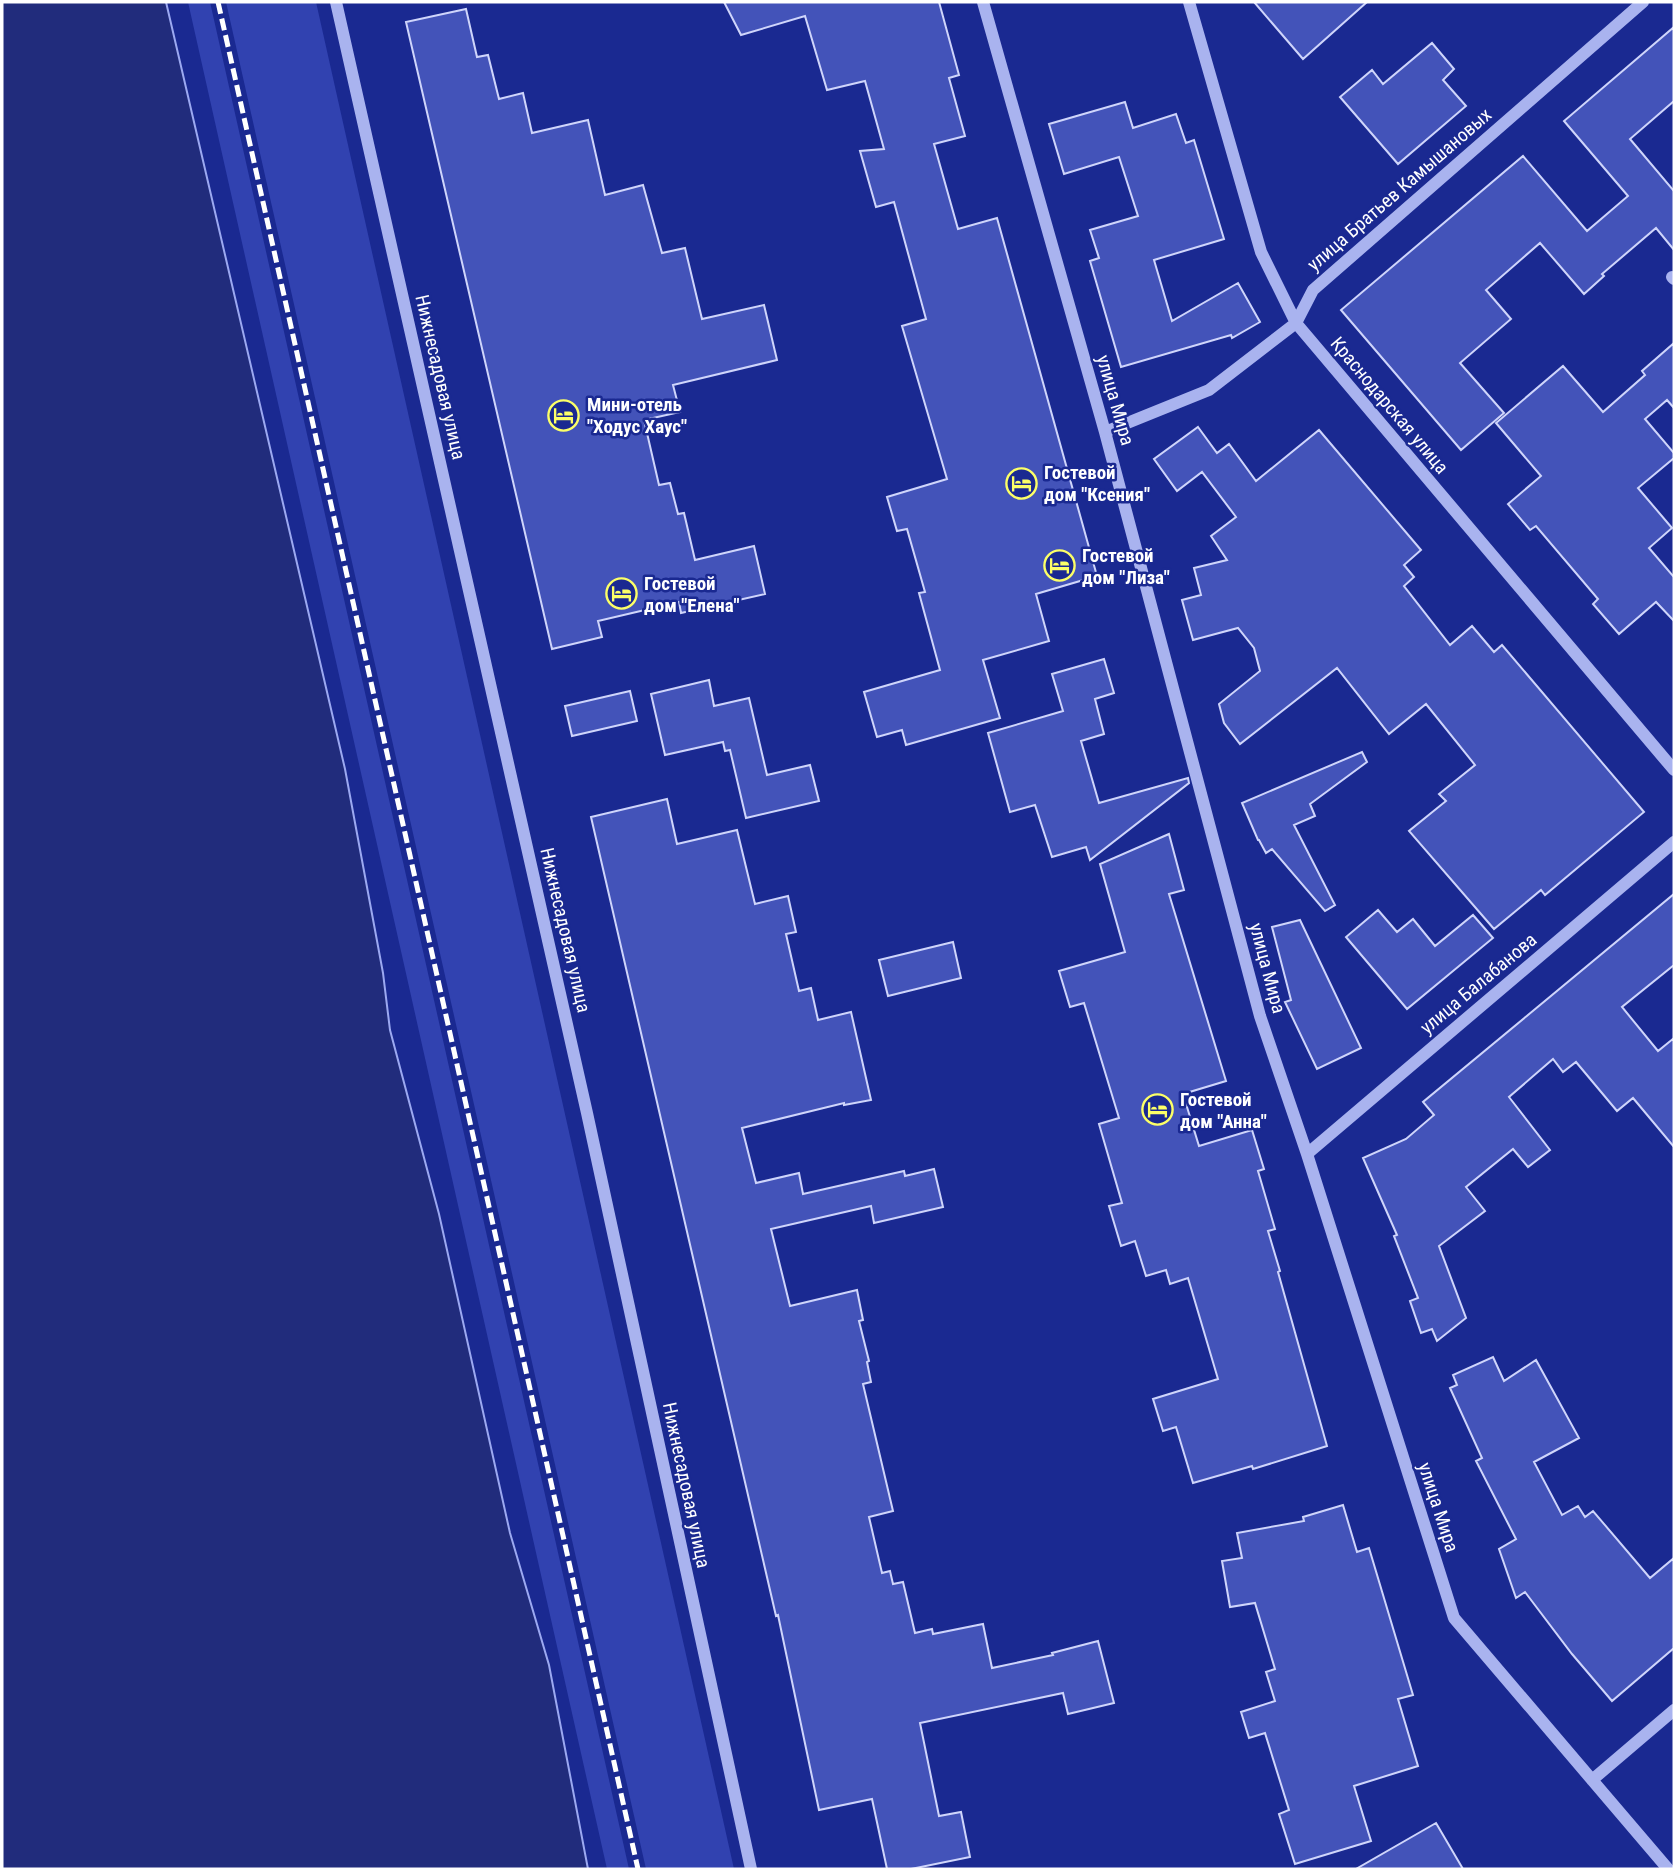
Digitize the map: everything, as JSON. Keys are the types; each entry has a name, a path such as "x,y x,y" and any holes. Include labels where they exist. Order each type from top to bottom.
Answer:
{"street":[{"name":"Нижнесадовая улица","path":"337,2 584,1099 751,1869"},
{"name":"улица Мира","path":"983,2 1105,432 1260,1016 1307,1154 1454,1618 1668,1869"},
{"name":"Краснодарская улица","path":"1189,2 1261,252 1296,323 1674,770"},
{"name":"улица Братьев Камышановых","path":"1105,432 1209,390 1296,323 1313,290 1643,2"},
{"name":"улица Балабанова","path":"1307,1154 1674,842"},
{"path":"1592,1780 1674,1710"}],"shaded area":[{"path":"2,2 166,2 345,769 383,973 390,1030 439,1214 510,1533 549,1665 588,1869 2,1869"},
{"path":"188,2 210,2 629,1869 607,1869"},
{"path":"226,2 316,2 734,1869 646,1869"}],"building":[{"path":"724,2 939,2 959,75 949,78 965,136 934,144 958,229 997,218 1097,576 1036,594 1049,641 983,660 1000,718 906,745 902,730 877,737 864,692 940,670 919,593 925,592 907,529 897,531 887,497 947,479 902,326 926,319 894,202 876,207 860,151 884,149 865,81 827,90 805,16 741,35"},
{"path":"1254,2 1367,2 1303,59"},
{"path":"466,9 477,57 488,55 499,99 523,93 532,133 588,120 605,195 643,185 662,253 685,248 702,319 764,305 777,360 673,385 680,412 644,420 659,485 670,483 678,514 684,513 695,560 754,546 765,594 681,613 679,602 598,621 602,637 552,649 406,22"},
{"path":"1674,27 1674,101 1630,139 1674,191 1674,250 1656,228 1602,274 1604,276 1584,294 1540,243 1486,290 1511,319 1460,363 1504,413 1461,450 1341,310 1523,156 1587,231 1628,196 1564,121"},
{"path":"1432,43 1454,69 1443,80 1466,106 1398,164 1340,97 1372,70 1383,84"},
{"path":"1125,102 1133,128 1176,114 1186,143 1194,140 1224,239 1154,260 1172,321 1238,283 1260,322 1232,338 1231,335 1121,367 1090,261 1099,258 1090,230 1138,216 1119,157 1064,174 1049,124"},
{"path":"1674,343 1674,408 1667,400 1645,419 1674,453 1674,458 1638,488 1672,528 1649,548 1674,577 1674,621 1656,602 1619,634 1593,604 1598,599 1536,526 1530,530 1508,504 1541,476 1496,423 1563,366 1603,412 1645,375 1642,371"},
{"path":"1198,427 1217,453 1229,444 1256,481 1319,430 1421,550 1404,565 1414,577 1404,586 1450,645 1472,626 1494,652 1502,645 1644,812 1545,895 1541,890 1494,929 1409,831 1446,801 1439,794 1475,765 1426,704 1389,734 1337,668 1240,744 1224,723 1219,704 1260,671 1254,648 1238,628 1193,640 1182,600 1201,595 1194,568 1227,560 1211,536 1236,517 1202,472 1177,491 1154,459"},
{"path":"1104,659 1114,693 1095,699 1104,734 1081,741 1099,803 1188,778 1189,783 1090,860 1086,847 1052,857 1035,805 1010,812 988,733 1063,711 1052,674"},
{"path":"709,680 714,706 749,698 767,775 810,765 819,801 746,818 730,750 725,751 723,742 665,755 651,694"},
{"path":"630,691 637,721 572,736 565,706"},
{"path":"1362,752 1367,762 1310,804 1315,816 1294,825 1335,905 1325,911 1272,849 1266,853 1242,803"},
{"path":"667,799 677,844 737,830 755,904 788,896 796,932 786,934 799,991 811,988 818,1020 851,1012 871,1100 844,1103 742,1128 756,1183 799,1173 803,1194 904,1171 905,1176 934,1169 943,1207 874,1223 871,1206 771,1229 790,1306 857,1290 863,1320 859,1321 871,1382 863,1384 893,1511 869,1517 882,1573 890,1571 893,1584 903,1582 915,1633 932,1629 933,1634 983,1624 992,1668 1053,1655 1052,1653 1098,1641 1114,1703 1068,1714 1063,1693 920,1723 939,1816 961,1812 970,1857 911,1869 887,1869 872,1799 819,1810 778,1615 776,1616 591,817"},
{"path":"1169,834 1184,890 1169,894 1226,1081 1183,1094 1199,1146 1252,1130 1264,1169 1258,1171 1275,1229 1268,1231 1327,1446 1253,1469 1252,1466 1193,1483 1176,1427 1163,1431 1153,1399 1218,1379 1188,1278 1170,1284 1166,1270 1146,1276 1135,1241 1121,1246 1109,1206 1122,1203 1099,1124 1119,1118 1084,1003 1070,1007 1059,971 1125,952 1100,864"},
{"path":"1674,894 1674,965 1622,1007 1658,1051 1674,1038 1674,1147 1633,1098 1617,1111 1576,1062 1563,1072 1553,1059 1509,1097 1550,1150 1528,1167 1513,1149 1466,1187 1485,1211 1439,1246 1466,1318 1437,1341 1432,1329 1421,1333 1410,1301 1418,1298 1394,1236 1397,1235 1363,1158 1406,1139 1434,1115 1423,1102"},
{"path":"1378,910 1397,932 1413,919 1435,946 1473,915 1493,938 1407,1009 1346,937"},
{"path":"1300,920 1361,1048 1317,1069 1285,1002 1291,1000 1272,927"},
{"path":"953,942 961,978 888,996 879,960"},
{"path":"1493,1357 1504,1381 1536,1360 1579,1438 1534,1462 1562,1515 1578,1506 1585,1517 1593,1511 1650,1578 1674,1558 1674,1648 1612,1701 1525,1592 1516,1598 1499,1549 1516,1539 1476,1461 1482,1458 1450,1388 1457,1385 1453,1375"},
{"path":"1343,1505 1357,1552 1369,1548 1413,1695 1398,1699 1418,1766 1354,1786 1371,1841 1295,1864 1279,1814 1289,1810 1265,1733 1249,1738 1241,1712 1275,1701 1266,1672 1275,1669 1255,1603 1230,1607 1222,1561 1242,1558 1237,1533 1304,1521 1303,1517"},
{"path":"1436,1823 1463,1869 1356,1869"}],"railway":[{"path":"218,2 638,1869"}],"place":[{"name":"Мини-отель \"Ходус Хаус\"","path":"564,415"},
{"name":"Гостевой дом \"Ксения\"","path":"1021,483"},
{"name":"Гостевой дом \"Лиза\"","path":"1059,566"},
{"name":"Гостевой дом \"Елена\"","path":"621,594"},
{"name":"Гостевой дом \"Анна\"","path":"1157,1110"}]}
